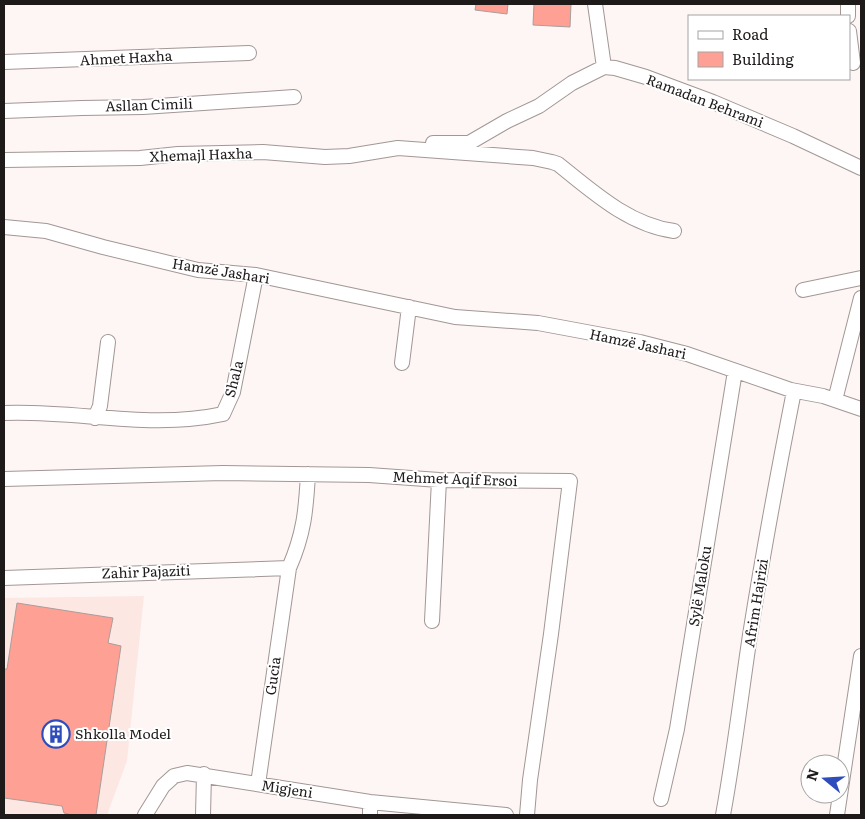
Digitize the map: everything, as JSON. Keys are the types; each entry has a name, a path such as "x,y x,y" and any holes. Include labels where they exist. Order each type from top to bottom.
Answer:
{"street":[{"path":"595,4 604,67"},
{"path":"850,39 853,63"},
{"name":"Ahmet Haxha","path":"4,62 249,54"},
{"name":"Xhemajl Haxha","path":"398,148 429,143 469,142 506,121 539,106 572,83 604,67"},
{"name":"Ramadan Behrami","path":"604,67 615,68 646,77 713,102 793,136 861,168"},
{"name":"Asllan Cimili","path":"4,111 62,108 143,108 294,97"},
{"name":"Xhemajl Haxha","path":"4,160 140,158 178,154 264,152 325,157 348,156 390,148 533,158 552,162 600,197 639,222 674,231"},
{"name":"Hamzë Jashari","path":"4,227 46,232 198,270 256,275 455,317 538,323 622,339 687,354 794,391 834,400 861,409"},
{"name":"Shala","path":"4,412 40,412 125,420 198,420 223,414 233,392 256,275"},
{"path":"803,290 861,278"},
{"path":"834,400 861,298"},
{"path":"402,363 409,307"},
{"path":"95,418 100,406 108,342"},
{"name":"Sylë Maloku","path":"660,799 678,729 735,371"},
{"name":"Afrim Hajrizi","path":"722,815 731,770 775,488 794,391"},
{"name":"Mehmet Aqif Ersoi","path":"4,479 223,473 368,475 439,480 570,482 530,780 527,815"},
{"name":"Gucia","path":"258,784 289,568 300,543 305,518 308,474"},
{"path":"432,621 439,480"},
{"name":"Zahir Pajaziti","path":"4,578 289,568"},
{"path":"838,815 861,656"},
{"name":"Migjeni","path":"145,815 163,786 174,776 187,772 258,784 370,808 506,815"},
{"path":"203,815 204,774"}],"shaded area":[{"name":"Shkolla Model","path":"144,596 127,761 107,815 4,815 4,598"}],"building":[{"path":"476,4 508,4 507,14 475,10"},
{"path":"534,4 571,4 570,27 533,25"},
{"name":"Shkolla Model","path":"17,603 113,618 108,643 121,646 96,815 72,815 64,813 62,806 4,798 4,669 7,669"}],"place":[{"name":"Shkolla Model","path":"56,734"}]}
